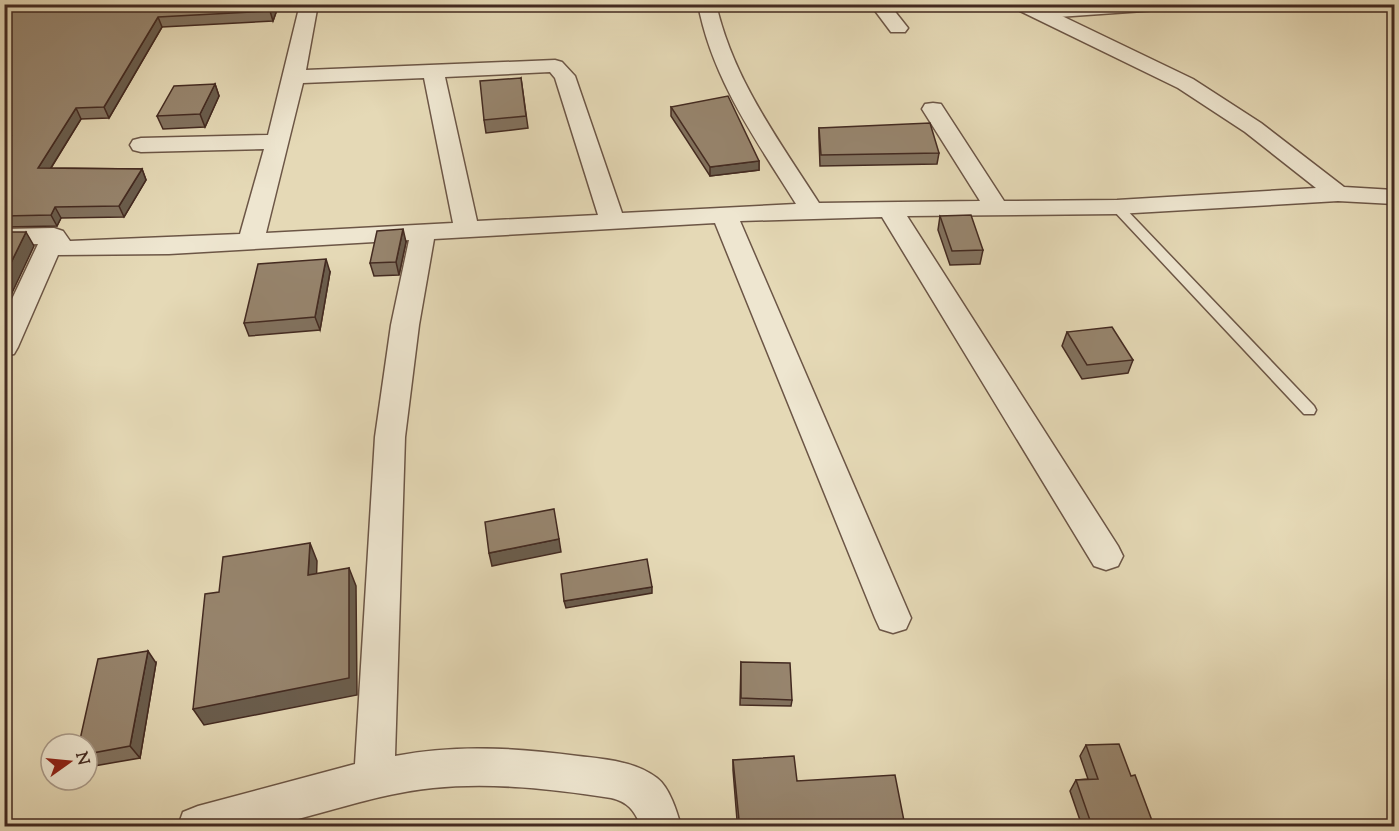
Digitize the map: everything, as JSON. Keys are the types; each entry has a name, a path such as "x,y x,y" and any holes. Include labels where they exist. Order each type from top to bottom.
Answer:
{"street":[{"path":"251,242 294,77 309,4"},
{"path":"707,4 710,26 731,76 812,210"},
{"path":"879,4 898,28"},
{"path":"1021,4 1162,71 1195,90 1268,138 1338,194"},
{"path":"294,77 548,65 559,69 565,76 613,222"},
{"path":"434,71 467,230"},
{"path":"933,109 997,208"},
{"path":"141,145 277,142"},
{"path":"54,236 63,249 251,242 812,210 1117,207 1338,194 1395,197"},
{"path":"890,209 1106,556"},
{"path":"725,216 893,618"},
{"path":"374,779 390,437 405,325 423,232"},
{"path":"4,237 54,236"},
{"path":"4,347 54,236"},
{"path":"198,826 374,779 432,769 495,767 606,779 630,784 644,792 661,826"}],"lane":[{"path":"1044,15 1201,4"},
{"path":"1117,207 1309,410"}],"building":[{"path":"4,4 272,4 270,11 158,17 104,107 76,108 38,168 142,169 119,206 55,207 51,215 4,216 4,144 11,136 4,136"},
{"path":"521,78 526,116 484,120 480,81"},
{"path":"215,84 200,114 157,116 174,86"},
{"path":"728,96 759,161 710,167 671,107"},
{"path":"930,123 939,153 821,155 819,128"},
{"path":"971,215 983,250 952,251 940,216"},
{"path":"403,229 396,262 370,263 377,231"},
{"path":"4,232 26,232 4,277"},
{"path":"326,259 315,317 244,323 258,264"},
{"path":"1112,327 1133,360 1087,365 1067,332"},
{"path":"554,509 559,539 489,553 485,522"},
{"path":"310,543 308,575 349,568 349,678 193,709 205,594 219,592 223,557"},
{"path":"647,559 652,587 564,601 561,574"},
{"path":"148,651 130,746 99,752 99,732 82,732 98,659"},
{"path":"741,662 790,663 792,700 741,698"},
{"path":"1119,744 1131,776 1135,775 1154,826 1092,826 1076,780 1098,779 1086,745"},
{"path":"794,756 797,781 895,775 905,826 735,826 734,820 739,820 733,760"}]}
